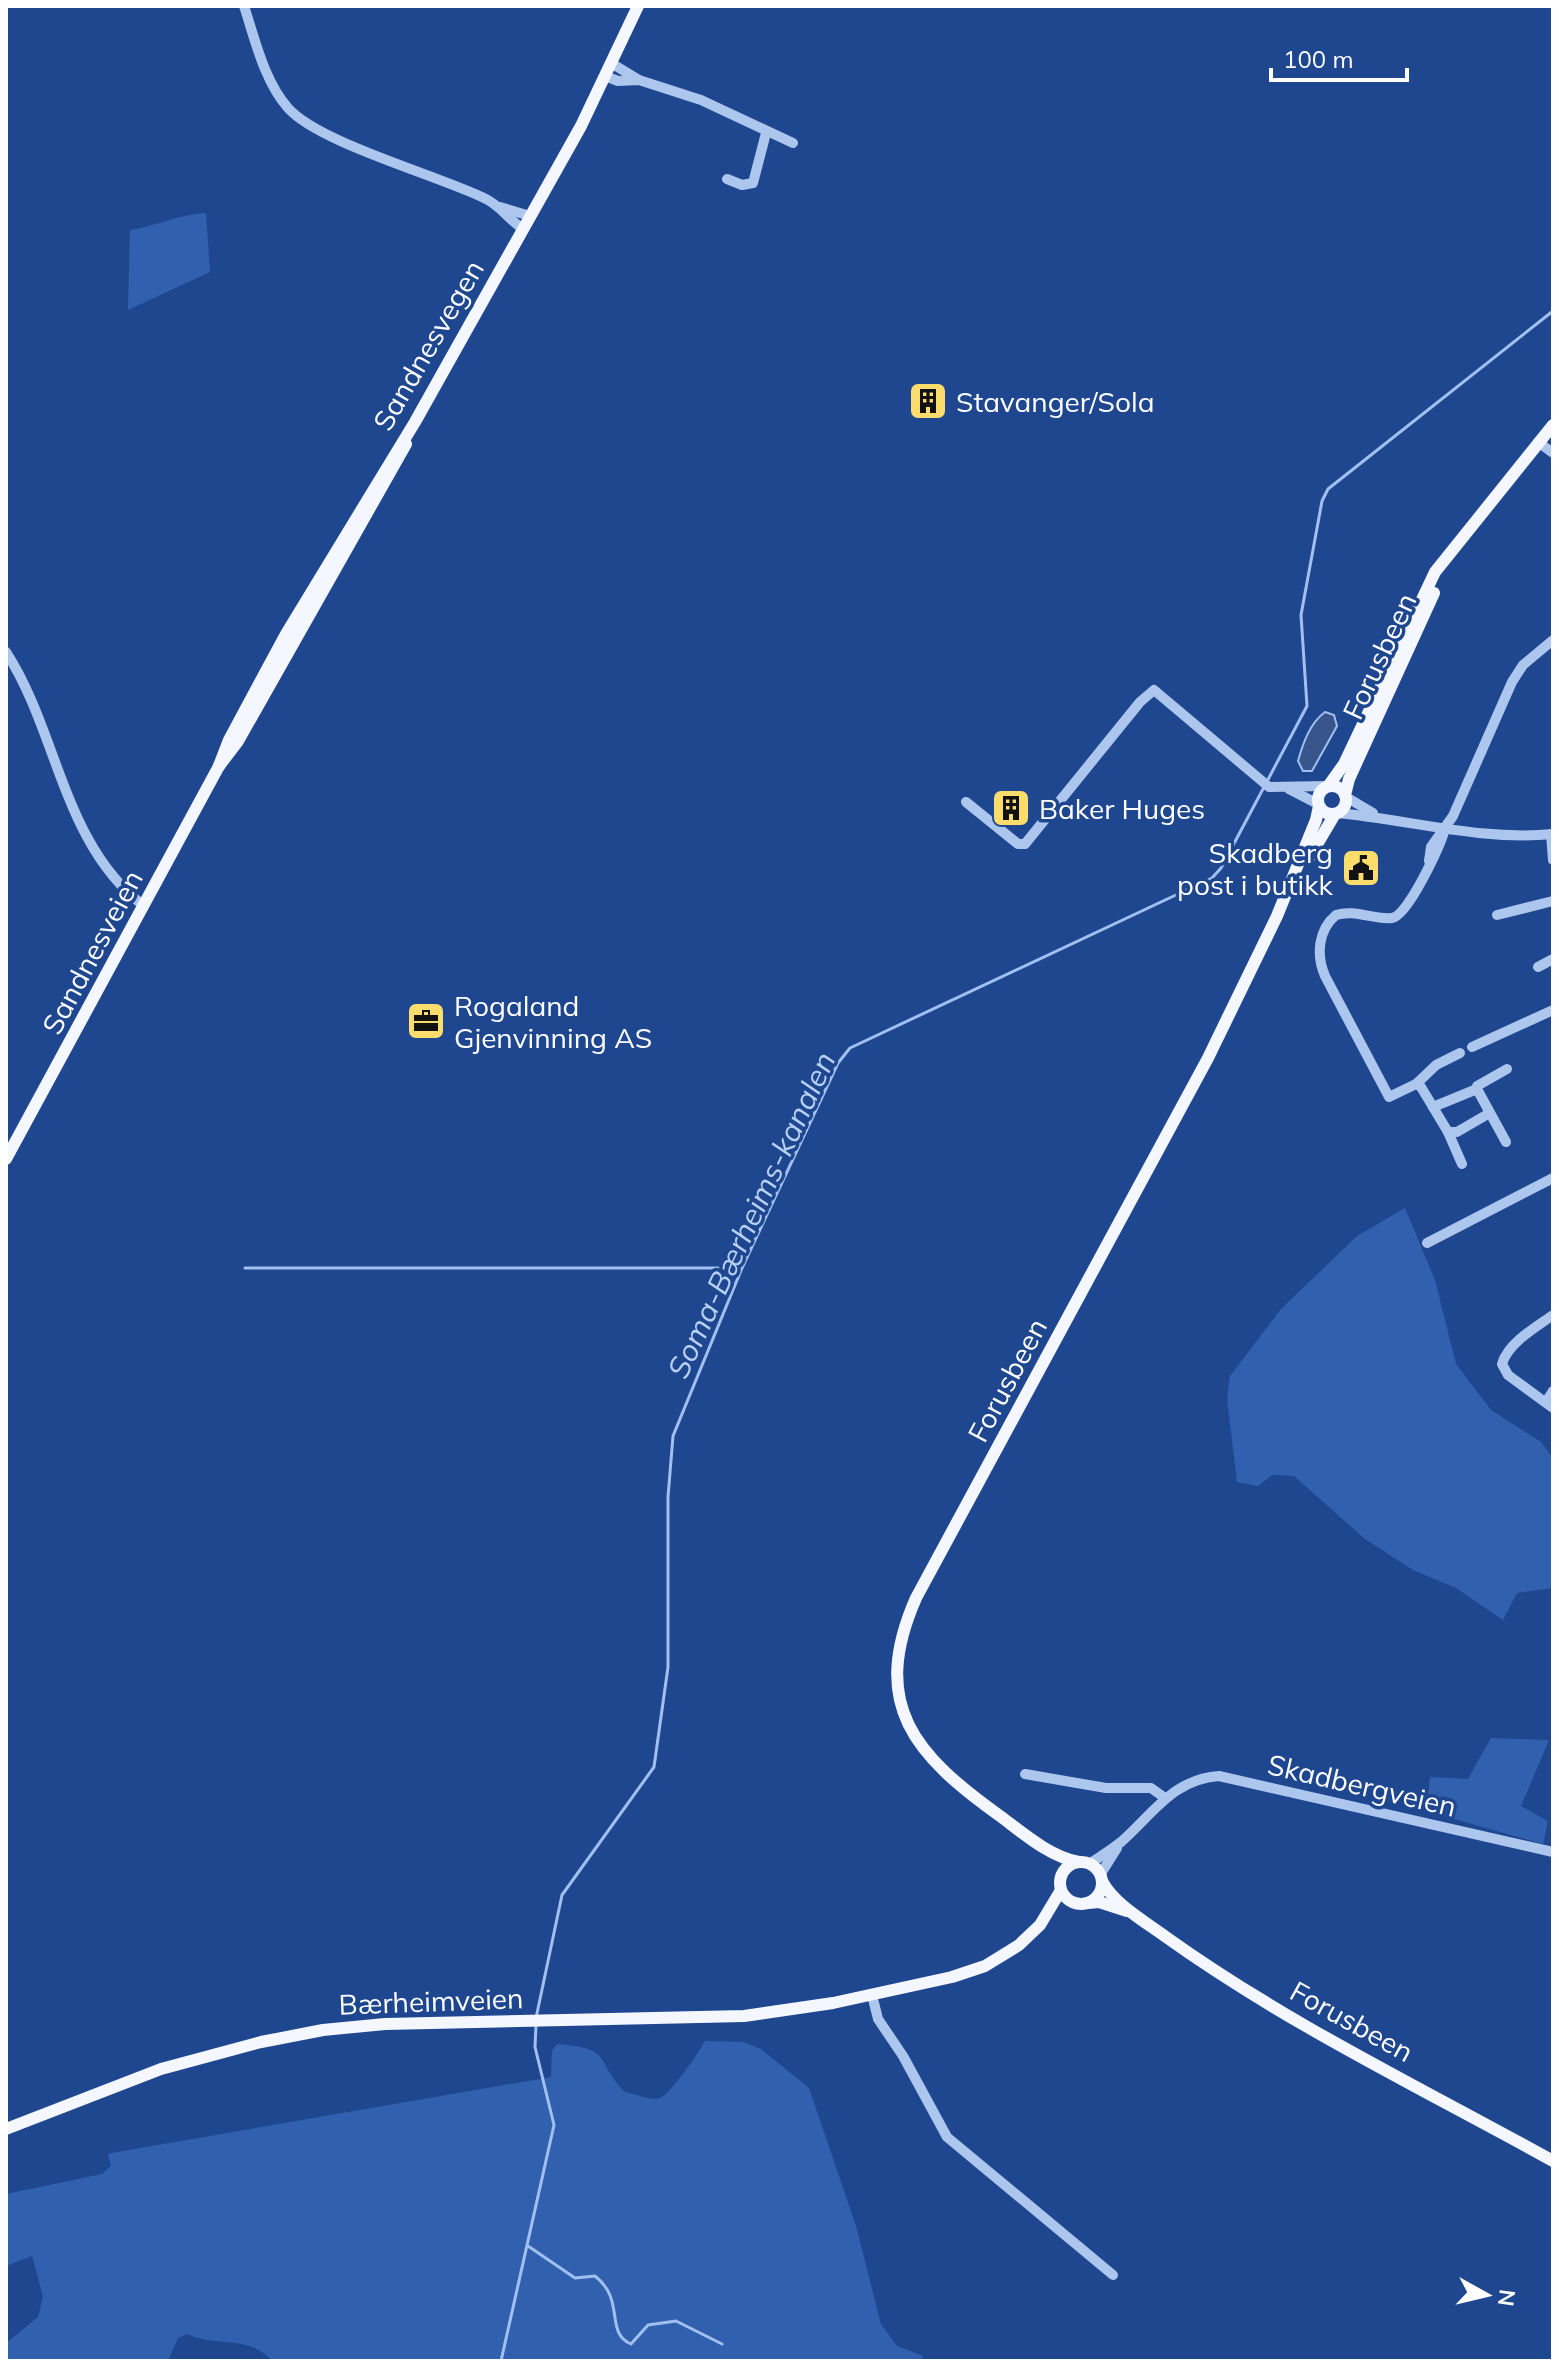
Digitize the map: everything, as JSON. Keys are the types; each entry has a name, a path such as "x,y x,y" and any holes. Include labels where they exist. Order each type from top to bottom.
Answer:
{"main road":[{"name":"Sandnesvegen","path":"286,634 415,422 581,126 638,6"},
{"name":"Sandnesveien","path":"219,766 238,741 385,486 415,422"},
{"name":"Forusbeen","path":"1552,428 1435,572 1344,764 1320,791 1316,820 1277,916 1208,1058 916,1598 901,1635 896,1672 899,1692 917,1743 946,1775 1057,1855 1084,1863 1101,1878 1107,1890 1134,1913 1214,1971 1553,2161"},
{"name":"Forusbeen","path":"1277,916 1346,796 1349,779 1460,538"},
{"name":"Sandnesveien","path":"6,1159 219,766 229,740 286,634"},
{"path":"1327,786 1342,789 1346,796"},
{"path":"1318,805 1329,814 1337,813"},
{"name":"Forusbeen","path":"1032,1839 1052,1859 1060,1885 1083,1903 1099,1902 1134,1913"},
{"path":"1040,1925 1060,1885 1064,1869 1084,1863"},
{"path":"1040,1925 1068,1906 1097,1896 1101,1878"},
{"name":"Bærheimveien","path":"6,2129 161,2069 219,2052 323,2030 385,2024 699,2020 780,2012 872,1995 985,1966 1007,1954 1040,1925"}],"street":[{"path":"244,6 279,96 297,117 334,137 500,207 530,216"},
{"path":"611,63 639,80 701,100 793,143"},
{"path":"605,76 618,81 639,80"},
{"path":"727,179 742,185 753,183 766,133"},
{"path":"500,207 522,228"},
{"path":"1538,442 1553,453"},
{"path":"1460,1053 1436,1065 1416,1084 1389,1097 1325,976 1319,951 1329,922 1336,915 1347,912 1390,918 1404,913 1429,863 1439,850 1445,829 1512,682 1523,665 1553,640"},
{"path":"6,652 36,706 70,802 90,841 119,883 144,906"},
{"path":"966,802 1018,844 1025,844 1140,702 1154,690 1269,787 1327,786"},
{"path":"1287,788 1301,792 1318,805"},
{"path":"1346,796 1362,809 1390,819"},
{"path":"1337,813 1445,829 1501,833 1530,830 1552,834 1553,860"},
{"path":"1497,915 1553,901"},
{"path":"1538,967 1553,959"},
{"path":"1472,1047 1553,1010"},
{"path":"1433,1107 1477,1089 1477,1086 1507,1069"},
{"path":"1416,1084 1427,1094 1462,1164"},
{"path":"1477,1089 1506,1142"},
{"path":"1448,1132 1457,1132 1488,1114"},
{"path":"1427,1243 1553,1178"},
{"path":"1553,1315 1505,1355 1502,1364 1508,1375 1550,1405 1553,1391"},
{"path":"1025,1774 1106,1788 1151,1788 1165,1798"},
{"name":"Skadbergveien","path":"1084,1863 1120,1843 1165,1798 1190,1781 1219,1776 1553,1852"},
{"name":"Skadbergveien","path":"1101,1878 1120,1843"},
{"path":"872,1995 878,2019 903,2056 947,2137 1113,2275"}],"shaded area":[{"path":"206,213 210,272 128,310 130,230"},
{"path":"1325,712 1334,715 1337,726 1312,771 1303,771 1298,761 1302,747 1311,728"},
{"path":"1405,1208 1435,1280 1456,1364 1491,1410 1541,1442 1553,1458 1553,1588 1517,1593 1503,1620 1456,1588 1413,1570 1365,1539 1294,1476 1272,1475 1258,1486 1237,1482 1227,1399 1230,1376 1281,1309 1357,1236"},
{"path":"1491,1738 1549,1740 1521,1806 1548,1821 1543,1844 1426,1811 1430,1777 1468,1779"},
{"path":"705,2041 743,2042 761,2049 809,2088 856,2226 881,2324 897,2346 921,2355 924,2361 272,2361 253,2347 187,2334 178,2338 168,2361 6,2361 6,2343 38,2317 43,2296 32,2256 6,2266 6,2194 102,2174 111,2166 108,2154 117,2152 551,2077 552,2051 557,2044 596,2053 625,2092 657,2099 676,2083"}],"waterway":[{"name":"Soma-Bærheims-kanalen","path":"536,2018 562,1895 654,1767 668,1667 668,1497 673,1436 742,1268 838,1063 850,1048 1212,878 1221,868 1307,706 1301,615 1322,501 1328,489 1553,311"},
{"path":"245,1268 741,1268"},
{"name":"Soma-Bærheims-kanalen","path":"501,2361 554,2125 535,2047 536,2025"},
{"path":"528,2246 575,2278 595,2276 610,2295 618,2332 631,2344 648,2325 676,2321 722,2344"}],"place":[{"name":"Stavanger/Sola","path":"928,401"},
{"name":"Baker Huges","path":"1011,808"},
{"name":"Skadberg post i butikk","path":"1361,868"},
{"name":"Rogaland Gjenvinning AS","path":"426,1021"}]}
